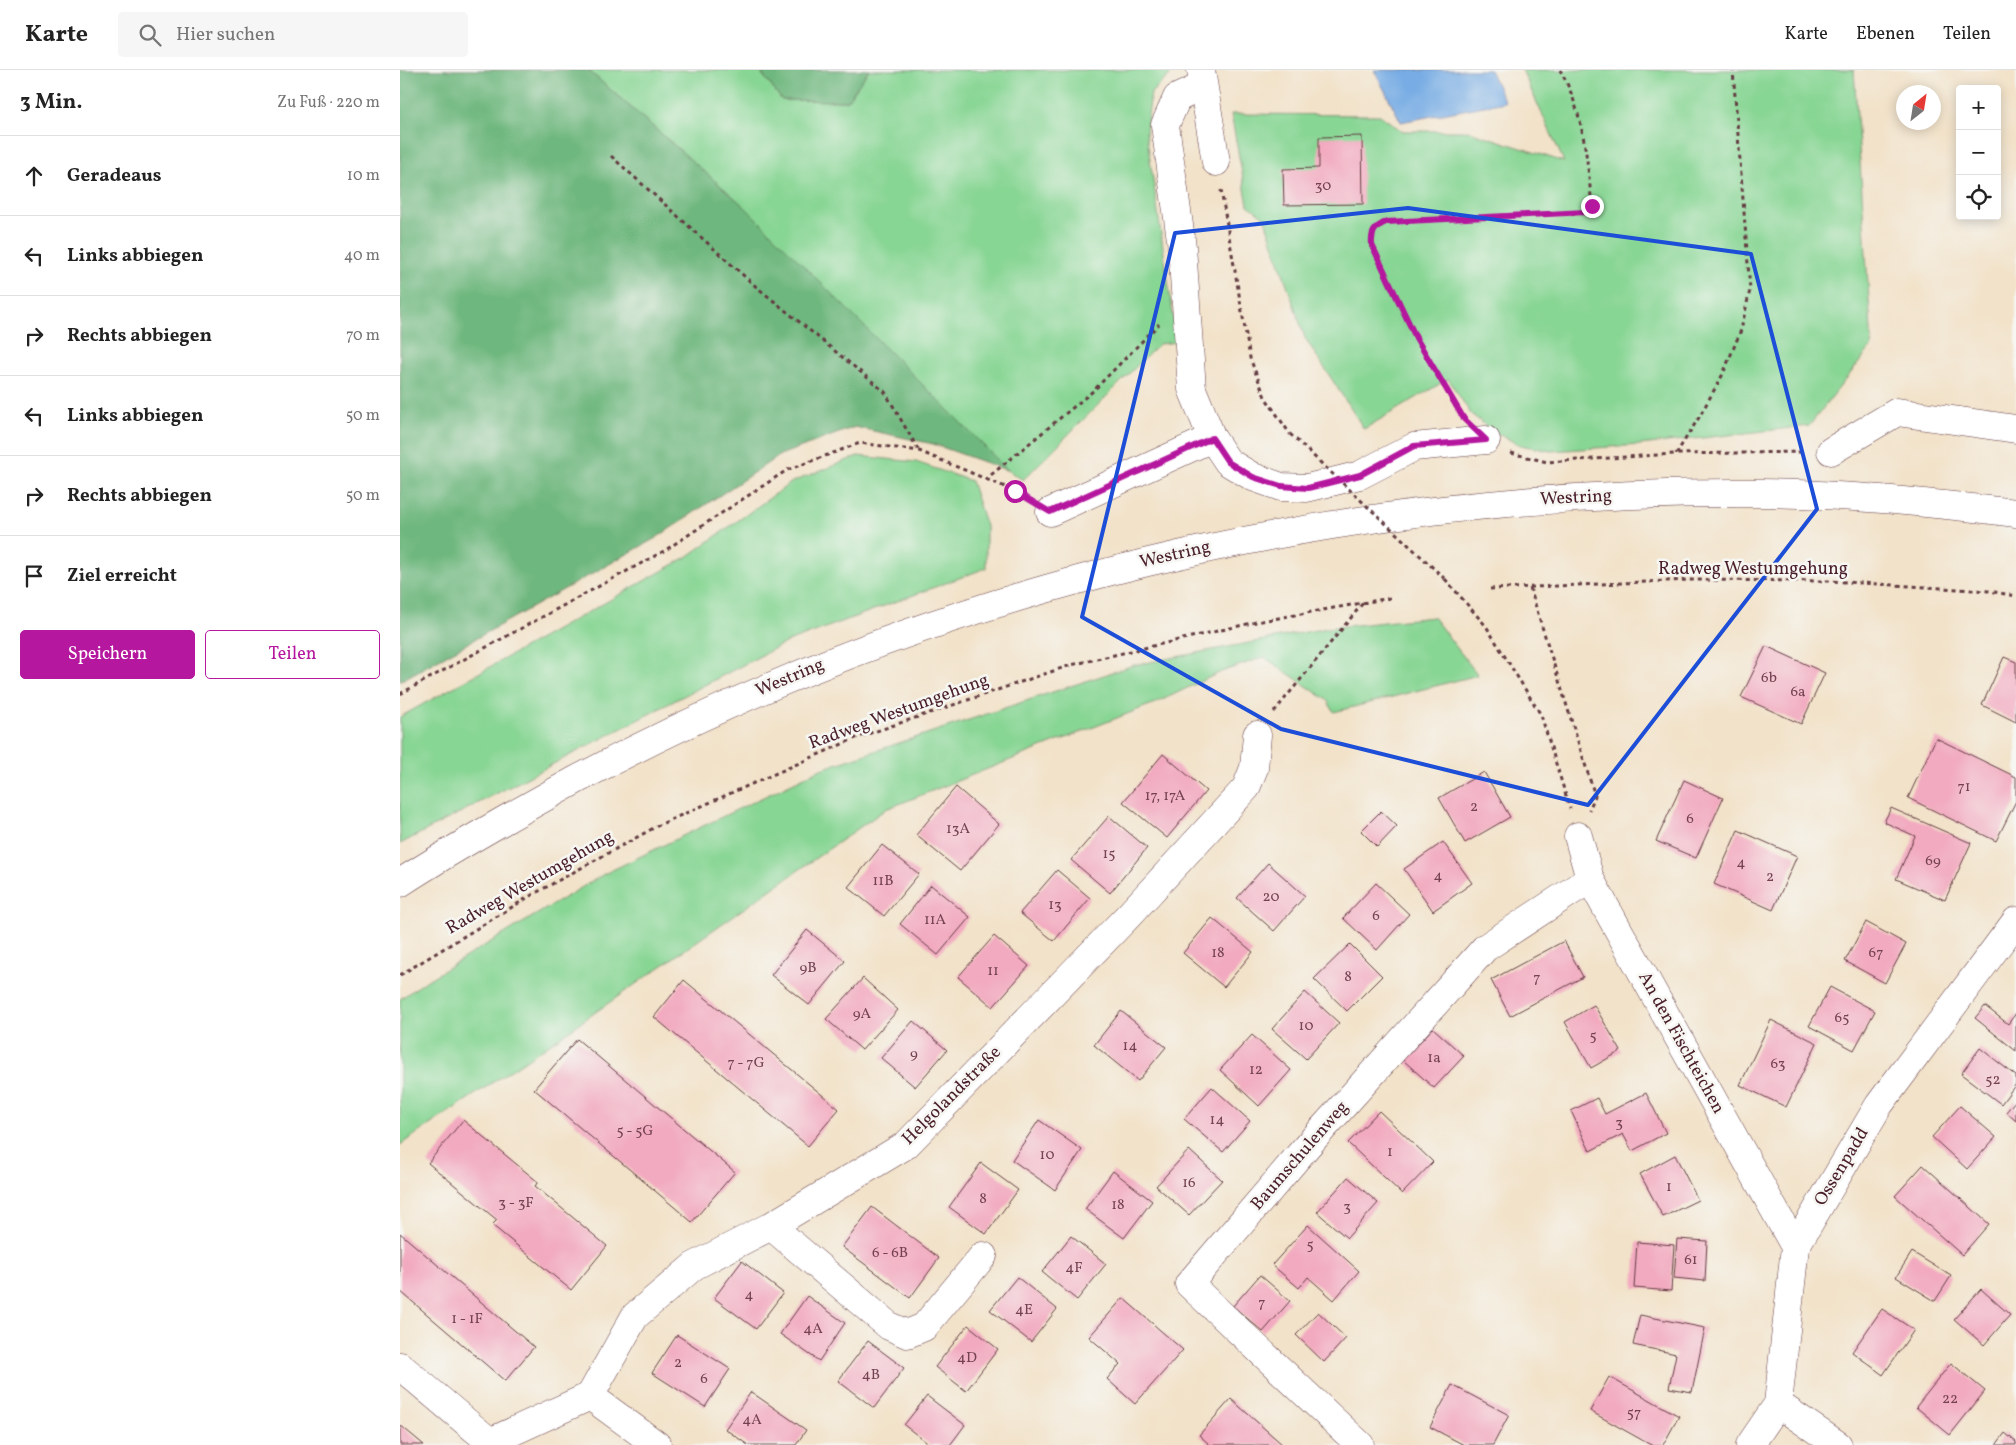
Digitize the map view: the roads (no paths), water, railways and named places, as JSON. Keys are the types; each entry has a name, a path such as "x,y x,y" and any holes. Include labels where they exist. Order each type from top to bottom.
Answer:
{"street":[{"path":"1216,162 1202,78 1177,98 1165,125 1182,247 1192,389 1212,438 1228,462 1253,477 1281,486 1308,488 1360,475 1414,446 1486,440"},
{"path":"1831,451 1897,412 2016,429"},
{"path":"1050,512 1212,438"},
{"name":"Westring","path":"400,883 444,854 510,816 630,751 713,711 785,680 923,626 1039,590 1167,556 1284,532 1397,515 1542,500 1643,495 1764,493 1918,501 2016,513"},
{"name":"Helgolandstraße","path":"590,1396 635,1316 694,1266 771,1226 906,1145 1129,914 1246,788 1254,768 1257,735"},
{"name":"An den Fischteichen","path":"1578,836 1590,879 1795,1247"},
{"name":"Baumschulenweg","path":"1360,1445 1189,1284 1308,1145 1485,948 1590,879"},
{"name":"Ossenpadd","path":"1750,1445 1778,1404 1795,1247 1879,1105 2016,921"},
{"path":"771,1226 889,1326 907,1334 924,1327 983,1256"},
{"path":"400,1366 488,1444 590,1396 657,1445"},
{"path":"1778,1404 1838,1445"}],"water":[{"path":"1374,70 1490,70 1505,102 1401,122"}]}
